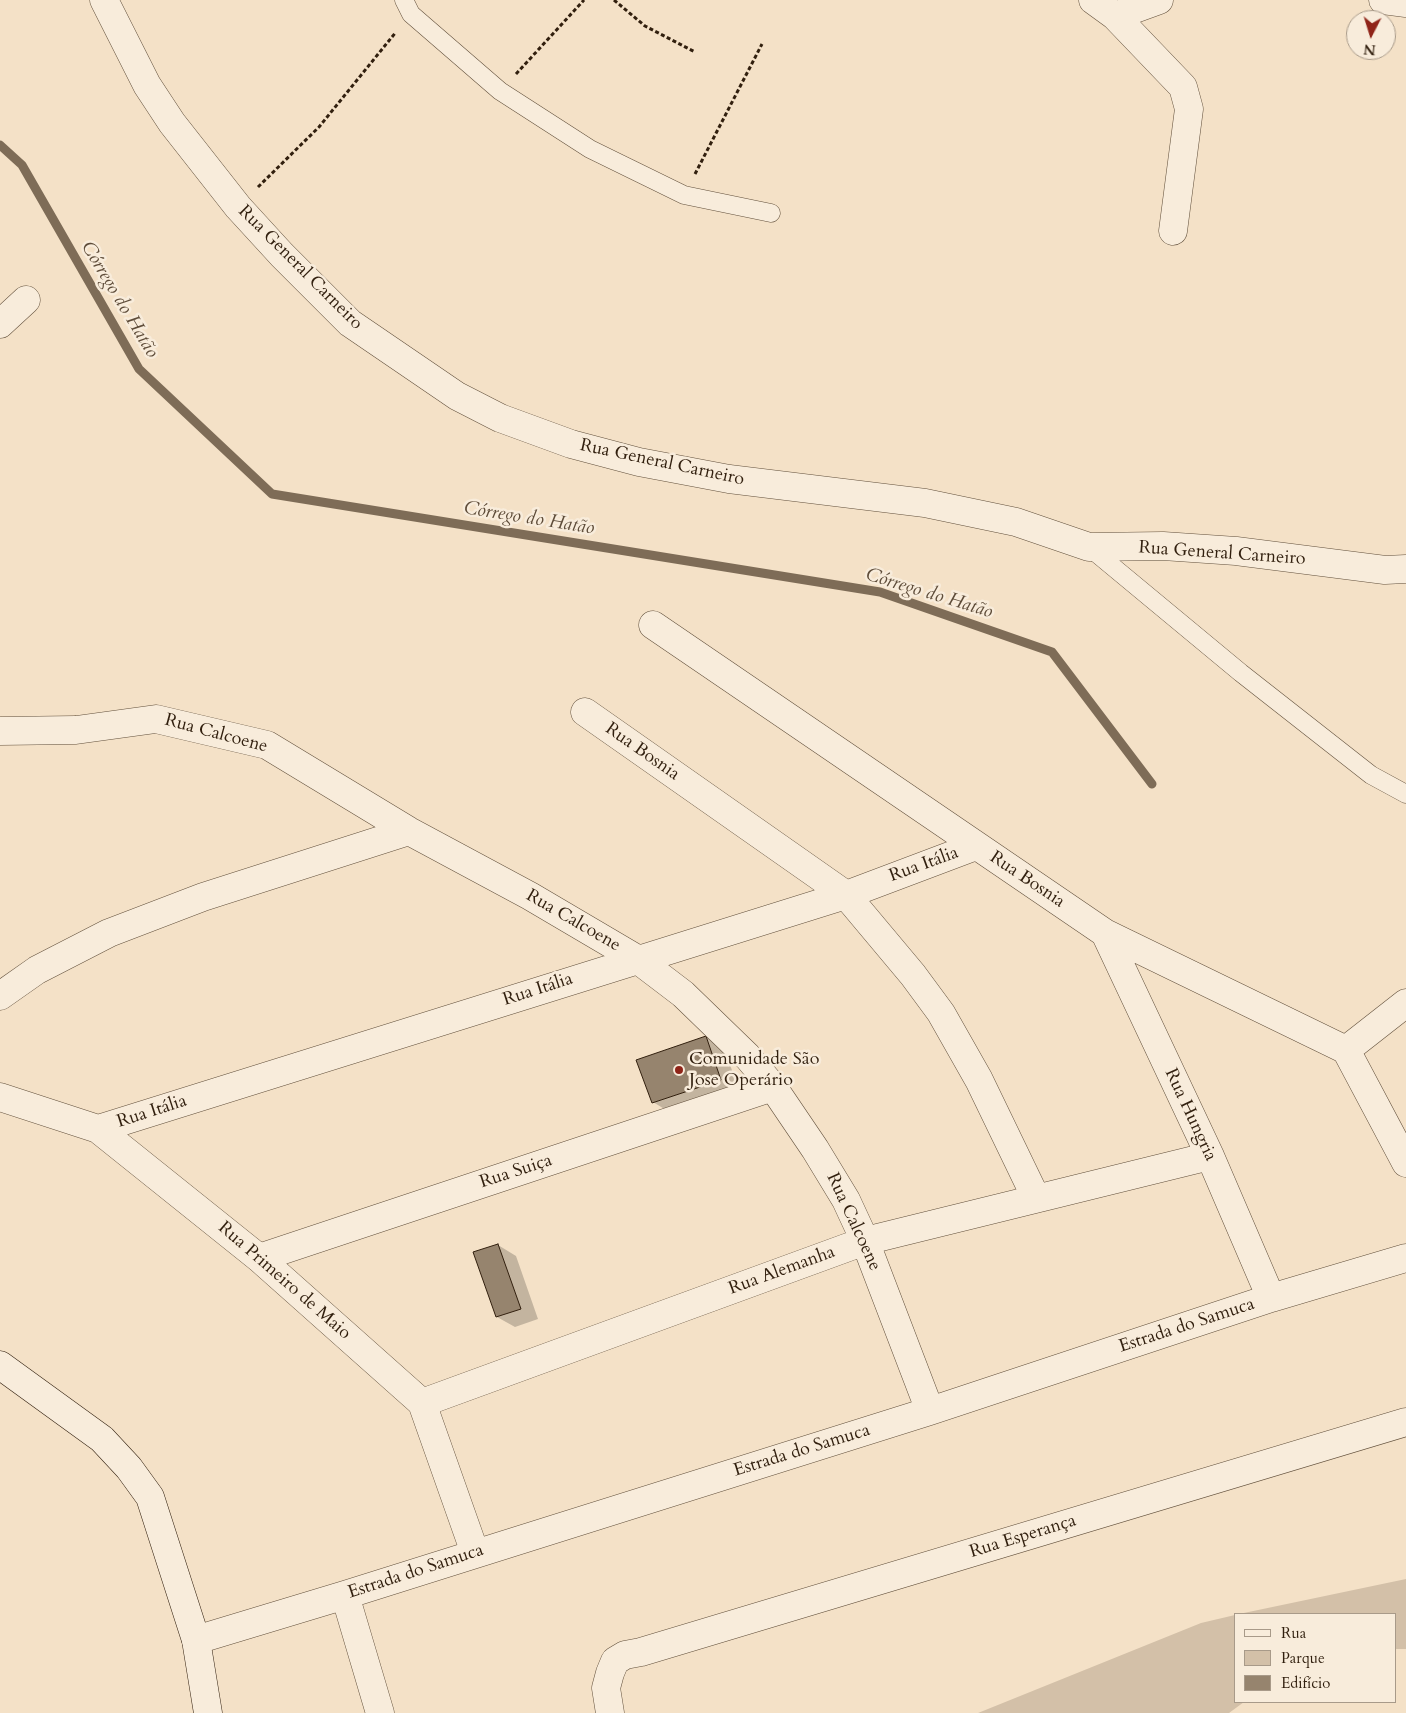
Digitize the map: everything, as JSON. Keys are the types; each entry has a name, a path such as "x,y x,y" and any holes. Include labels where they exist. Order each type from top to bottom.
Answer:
{"street":[{"name":"Rua General Carneiro","path":"104,0 146,85 172,122 238,207 350,323 457,396 500,418 571,444 639,462 729,478 925,503 1016,522 1089,547 1163,546 1236,551 1385,570 1406,569"},
{"path":"1093,0 1115,16 1183,87 1189,110 1174,231"},
{"path":"1115,16 1160,0"},
{"path":"1383,0 1406,3"},
{"path":"0,324 26,300"},
{"name":"Rua Bosnia","path":"653,625 1105,933 1346,1050"},
{"name":"Rua Bosnia","path":"585,712 846,894 913,975 941,1013 979,1080 1036,1198"},
{"name":"Rua Calcoene","path":"0,731 76,730 156,719 267,745 409,831 530,896 636,959 713,1022 747,1056 773,1087 833,1176 865,1241 930,1411"},
{"path":"0,996 37,970 109,933 203,897 409,831"},
{"name":"Rua Itália","path":"98,1129 846,894 976,846"},
{"name":"Rua Hungria","path":"1105,933 1210,1156 1272,1298"},
{"path":"1406,1003 1346,1050 1406,1163"},
{"name":"Rua Suiça","path":"260,1258 773,1087"},
{"name":"Rua Primeiro de Maio","path":"0,1096 98,1129 260,1258 422,1402 475,1553"},
{"name":"Rua Alemanha","path":"422,1402 865,1241 1210,1156"},
{"name":"Estrada do Samuca","path":"196,1640 930,1411 1272,1298 1406,1258"},
{"path":"0,1365 102,1439 129,1468 150,1497 196,1640 208,1713"},
{"name":"Rua Esperança","path":"610,1713 606,1688 615,1661 625,1655 641,1652 1406,1422"},
{"path":"345,1595 380,1713"}],"lane":[{"path":"407,7 500,91 590,149 684,194 771,213"},
{"path":"1089,547 1241,673 1364,769 1406,794"}],"path":[{"path":"500,91 584,0"},
{"path":"614,0 645,26 694,52"},
{"path":"238,207 318,127 407,7"},
{"path":"684,194 762,44"}],"green space":[{"path":"1406,1579 1406,1649 1396,1649 1396,1613 1244,1613"},
{"path":"1234,1615 1234,1703 1243,1703 1229,1713 978,1713 1201,1623"}],"building":[{"name":"Comunidade São Jose Operário","path":"706,1036 721,1080 652,1103 636,1060"},
{"path":"498,1244 521,1309 496,1317 473,1252"}],"waterway":[{"name":"Córrego do Hatão","path":"0,145 22,165 139,369 272,494 880,592 1052,652 1152,784"}],"place":[{"name":"Comunidade São Jose Operário","path":"679,1070"}]}
